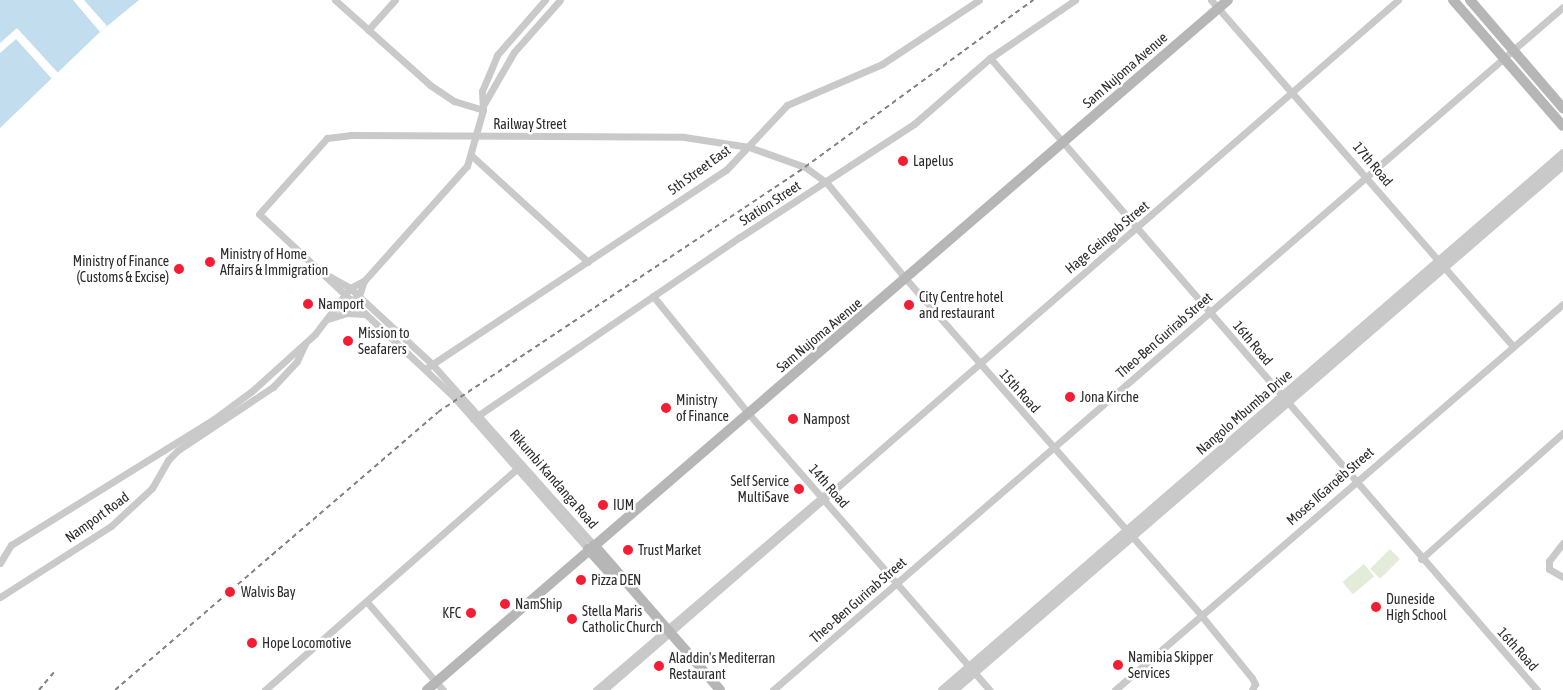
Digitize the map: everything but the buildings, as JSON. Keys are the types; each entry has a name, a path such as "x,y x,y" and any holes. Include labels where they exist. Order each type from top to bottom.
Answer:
{"main road":[{"name":"Sam Nujoma Avenue","path":"427,690 439,686 591,547 906,279 1228,0"},
{"path":"1453,0 1563,126"},
{"path":"1470,0 1563,108"},
{"name":"Rikumbi Kandanga Road","path":"591,547 720,690"},
{"name":"Rikumbi Kandanga Road","path":"667,633 713,690"}],"street":[{"path":"335,0 430,85 454,101 483,107"},
{"path":"368,30 395,0"},
{"path":"327,275 350,288 364,281 467,166 472,156 483,107 482,91 496,55 545,0"},
{"path":"483,107 514,52 560,0"},
{"name":"5th Street East","path":"425,369 726,170 787,105 882,64 979,0"},
{"name":"Station Street","path":"476,417 652,296 914,124 990,58 1074,0"},
{"name":"17th Road","path":"1211,0 1368,177 1440,266 1513,346"},
{"name":"Hage Geingob Street","path":"604,690 667,633 978,363 1136,229 1398,0"},
{"name":"Theo-Ben Gurirab Street","path":"773,690 1563,7"},
{"name":"16th Road","path":"990,58 1354,482 1537,690"},
{"name":"Railway Street","path":"327,275 259,214 327,138 350,135 684,138 749,147 798,163 826,182"},
{"name":"Nangolo Mbumba Drive","path":"1440,266 1563,153"},
{"path":"472,156 588,262"},
{"name":"Nangolo Mbumba Drive","path":"942,690 971,669 1440,266 1563,164"},
{"name":"15th Road","path":"826,182 978,363 1200,614 1252,678 1254,684 1252,690"},
{"path":"327,275 344,296"},
{"path":"352,302 359,296 364,281"},
{"name":"Rikumbi Kandanga Road","path":"350,288 432,364 476,417 591,547"},
{"name":"Namport Road","path":"0,563 12,545 135,467 214,420 305,344 336,308 350,288"},
{"name":"Rikumbi Kandanga Road","path":"344,296 476,417"},
{"name":"14th Road","path":"652,296 748,413 990,690"},
{"name":"Namport Road","path":"336,308 352,302"},
{"name":"Moses ǁGaroëb Street","path":"1115,690 1200,614 1563,304"},
{"path":"326,320 347,313 364,314"},
{"name":"Namport Road","path":"0,597 118,520 152,488 168,460 178,450 274,387 297,361 305,344"},
{"path":"1421,559 1563,433"},
{"path":"265,690 520,467"},
{"path":"1563,543 1548,561 1549,569 1563,577"},
{"path":"367,602 439,686"},
{"name":"Hage Geingob Street","path":"596,690 667,633"},
{"name":"Nangolo Mbumba Drive","path":"953,690 971,669"}],"green space":[{"path":"1390,549 1400,559 1380,579 1370,569"},
{"path":"1364,564 1374,576 1353,594 1343,582"}],"water":[{"path":"0,0 139,0 100,32 0,128"}],"pier":[{"path":"73,0 84,0 107,26 100,32"},
{"path":"17,28 58,73 52,79 16,39 0,53 0,43"}],"railway":[{"path":"115,690 438,412 805,167 1033,0"},
{"path":"39,690 54,672"}],"place":[{"name":"Lapelus","path":"903,161"},
{"name":"Ministry of Home Affairs & Immigration","path":"210,262"},
{"name":"Ministry of Finance (Customs & Excise)","path":"179,269"},
{"name":"Namport","path":"308,304"},
{"name":"City Centre hotel and restaurant","path":"909,305"},
{"name":"Mission to Seafarers","path":"348,341"},
{"name":"Jona Kirche","path":"1070,397"},
{"name":"Ministry of Finance","path":"666,408"},
{"name":"Nampost","path":"793,419"},
{"name":"Self Service MultiSave","path":"799,489"},
{"name":"IUM","path":"603,505"},
{"name":"Trust Market","path":"628,550"},
{"name":"Pizza DEN","path":"581,580"},
{"name":"Walvis Bay","path":"230,592"},
{"name":"NamShip","path":"505,604"},
{"name":"Duneside High School","path":"1376,607"},
{"name":"KFC","path":"471,613"},
{"name":"Stella Maris Catholic Church","path":"572,619"},
{"name":"Hope Locomotive","path":"252,643"},
{"name":"Namibia Skipper Services","path":"1118,665"},
{"name":"Aladdin's Mediterran Restaurant","path":"659,666"}]}
